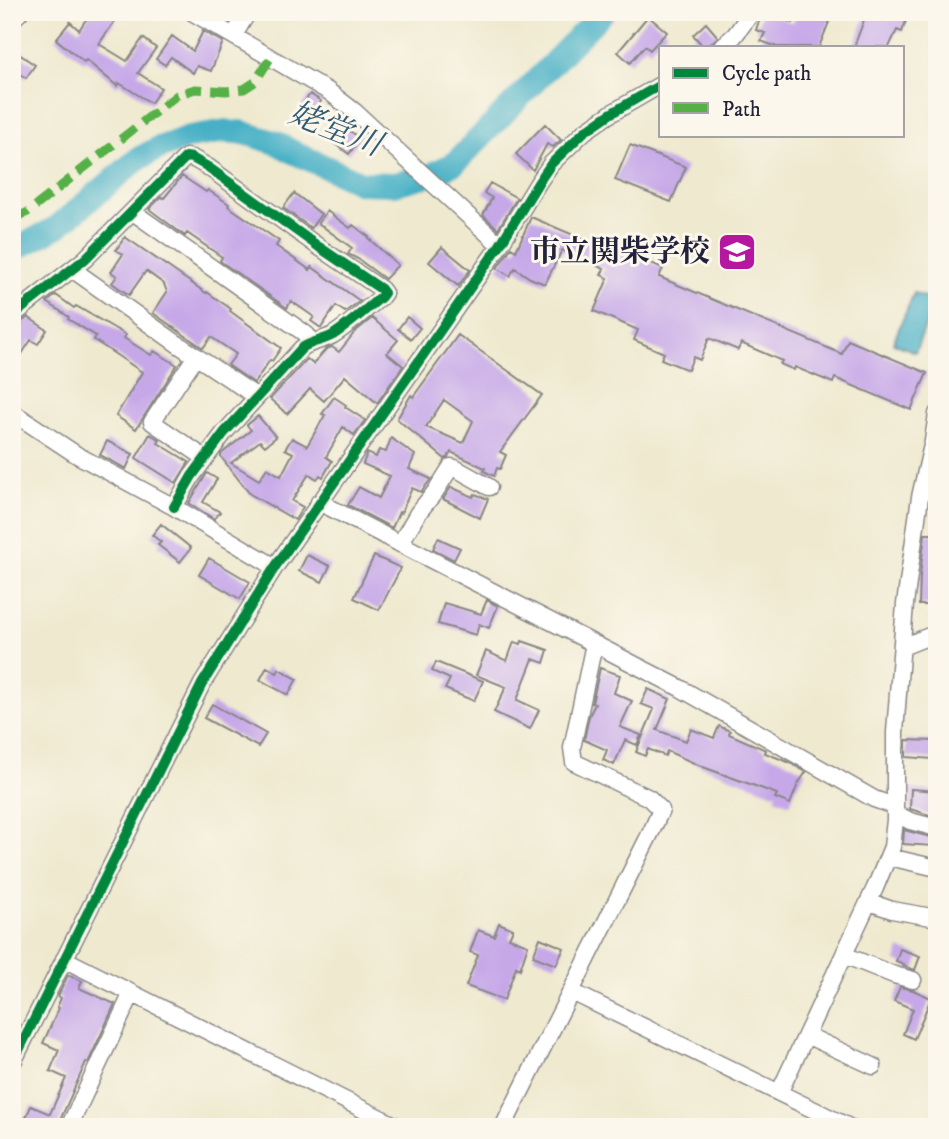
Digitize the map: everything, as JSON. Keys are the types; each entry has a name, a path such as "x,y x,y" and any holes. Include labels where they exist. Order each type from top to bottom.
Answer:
{"street":[{"path":"12,20 20,12"},
{"path":"192,12 328,91 354,111 500,245"},
{"path":"234,35 248,12"},
{"path":"723,46 752,12"},
{"path":"12,1064 202,684 275,567 500,245 551,164 601,120 659,86"},
{"path":"12,316 85,259 184,158 192,158 208,167 381,289 384,293 381,297 354,319 331,336 302,348 224,433 192,476 174,507"},
{"path":"133,212 307,335 309,343"},
{"path":"72,269 257,397"},
{"path":"195,356 152,422 205,458"},
{"path":"12,412 77,455 174,507 275,567"},
{"path":"779,1093 889,857 895,810 895,732 905,604 920,497 937,414"},
{"path":"400,544 418,513 451,467 489,487"},
{"path":"319,502 680,688 910,821 937,828"},
{"path":"902,647 937,633"},
{"path":"503,1127 661,810 649,798 573,762 572,748 594,644"},
{"path":"889,857 937,868"},
{"path":"869,902 892,910 937,918"},
{"path":"844,955 913,980"},
{"path":"64,959 398,1127"},
{"path":"572,992 849,1127"},
{"path":"69,1127 132,993"},
{"path":"806,1035 873,1066"}],"water":[{"path":"914,293 935,301 915,352 893,343"}],"building":[{"path":"91,12 121,12 99,44 127,61 143,38 156,48 138,73 161,88 151,103 119,83 117,86 56,39 70,22 79,30"},
{"path":"762,12 793,23 797,12 819,12 831,17 819,46 774,46 761,41 765,33 756,30"},
{"path":"867,12 891,12 907,18 902,32 897,30 889,46 854,46"},
{"path":"648,16 667,32 650,50 645,46 630,63 618,52"},
{"path":"706,23 718,37 708,46 703,46 693,35"},
{"path":"203,31 223,42 211,71 197,66 193,73 171,57 165,65 156,59 172,36 193,51"},
{"path":"12,49 35,65 26,78 12,69"},
{"path":"310,94 321,101 311,118 299,110"},
{"path":"545,124 561,140 553,147 547,144 533,170 516,154"},
{"path":"342,126 360,138 349,154 331,141"},
{"path":"630,145 686,167 671,202 615,180"},
{"path":"182,176 229,204 228,206 279,241 276,246 310,270 312,267 360,301 345,312 336,306 321,328 311,321 314,317 291,301 287,308 220,261 222,257 187,233 185,236 149,209 161,197 164,198"},
{"path":"490,183 517,198 498,229 483,215 492,198 484,193"},
{"path":"294,193 321,214 311,228 283,208"},
{"path":"327,211 350,228 353,225 369,237 398,265 385,279 348,254 352,248 318,223"},
{"path":"531,217 592,243 594,239 663,268 659,277 842,354 848,340 927,373 911,410 835,378 833,383 795,367 794,370 780,364 782,361 741,343 738,350 709,338 700,360 693,357 688,370 661,359 664,353 634,340 638,330 594,311 608,278 601,275 604,269 562,250 545,284 515,268 510,276 497,268 511,248 516,251"},
{"path":"125,237 231,309 230,311 281,348 254,383 228,365 236,354 211,337 203,348 153,313 167,292 164,284 146,271 129,295 112,283 117,276 111,272 123,254 116,250"},
{"path":"442,247 470,270 458,286 429,262"},
{"path":"56,295 74,308 76,306 126,335 124,338 151,355 154,351 177,365 136,429 116,416 142,372 94,340 96,336 47,302"},
{"path":"28,317 47,330 38,344 31,340 12,369 12,334"},
{"path":"407,317 420,328 411,339 398,329"},
{"path":"372,318 398,340 387,353 403,366 377,403 345,376 324,401 310,389 287,414 270,399 307,359 313,364 326,349 332,347 339,352 355,332"},
{"path":"458,335 542,395 500,452 506,455 494,476 484,471 485,468 451,452 445,459 397,419 411,395 413,397","holes":["444,400 473,421 463,443 426,427"]},
{"path":"334,397 365,420 354,435 343,427 326,457 332,461 323,477 320,475 317,479 309,474 292,501 303,507 295,520 250,494 221,454 251,430 247,425 258,416 276,437 265,446 260,441 231,463 259,480 267,468 281,476 293,453 285,449 292,438 307,446 325,415 322,414"},
{"path":"150,434 160,440 158,443 189,462 176,483 136,458"},
{"path":"391,438 415,455 409,469 431,479 421,492 412,488 392,528 348,505 359,487 379,498 390,476 363,464 367,453 376,457 379,450 386,452"},
{"path":"107,441 133,454 126,469 100,455"},
{"path":"207,473 217,479 203,502 220,512 214,519 189,503"},
{"path":"451,487 473,497 475,494 488,499 480,518 443,499"},
{"path":"161,524 191,548 180,562 158,545 161,542 152,535"},
{"path":"925,534 937,534 937,605 919,605"},
{"path":"438,538 460,548 454,560 433,549"},
{"path":"307,555 330,566 322,582 299,571"},
{"path":"374,556 401,568 379,610 354,598"},
{"path":"209,558 250,582 240,599 199,575"},
{"path":"487,600 498,606 489,628 479,624 476,635 438,624 444,603 481,614"},
{"path":"522,641 548,650 544,663 533,659 517,700 539,710 530,729 494,712 506,687 476,675 486,651 507,661 514,642 521,644"},
{"path":"436,662 483,681 474,701 445,689 450,679 432,671"},
{"path":"267,667 277,673 279,669 297,679 288,695 260,680"},
{"path":"600,668 620,675 614,693 632,701 620,727 641,735 637,745 625,740 614,765 603,760 607,750 584,740 589,716 595,704 592,703"},
{"path":"648,689 670,699 657,730 686,741 691,729 714,738 719,726 730,731 729,734 806,772 790,804 775,798 777,794 667,751 665,756 648,749 645,756 636,752 654,709 641,704"},
{"path":"212,704 266,734 258,747 204,718"},
{"path":"906,740 937,741 937,757 906,757"},
{"path":"911,789 937,791 936,817 910,809"},
{"path":"904,830 934,838 934,846 903,844"},
{"path":"499,923 513,929 509,938 528,945 520,969 516,967 504,1000 466,986 478,955 470,952 478,930 494,936"},
{"path":"540,938 564,948 556,965 533,956"},
{"path":"900,949 920,956 915,970 896,961"},
{"path":"68,975 82,981 79,988 115,1004 57,1127 29,1127 23,1124 31,1106 50,1114 66,1078 50,1071 59,1050 43,1043 59,1008 57,1007 61,998 58,996"},
{"path":"900,987 931,998 914,1039 903,1034 913,1009 894,1001"}],"waterway":[{"name":"姥堂川","path":"12,251 57,227 138,159 189,137 226,131 241,132 277,143 361,183 395,184 433,174 455,163 603,12"}],"marked path":[{"path":"12,219 28,212 177,95 195,89 244,89 255,82 271,57"}],"cycle path":[{"path":"12,1064 202,684 275,567 500,245 551,164 584,132 659,86"},
{"path":"12,316 85,259 186,157 208,167 381,289 384,293 381,297 345,326 329,337 302,348 224,433 192,476 174,507"}],"place":[{"name":"市立関柴学校","path":"737,252"}]}
